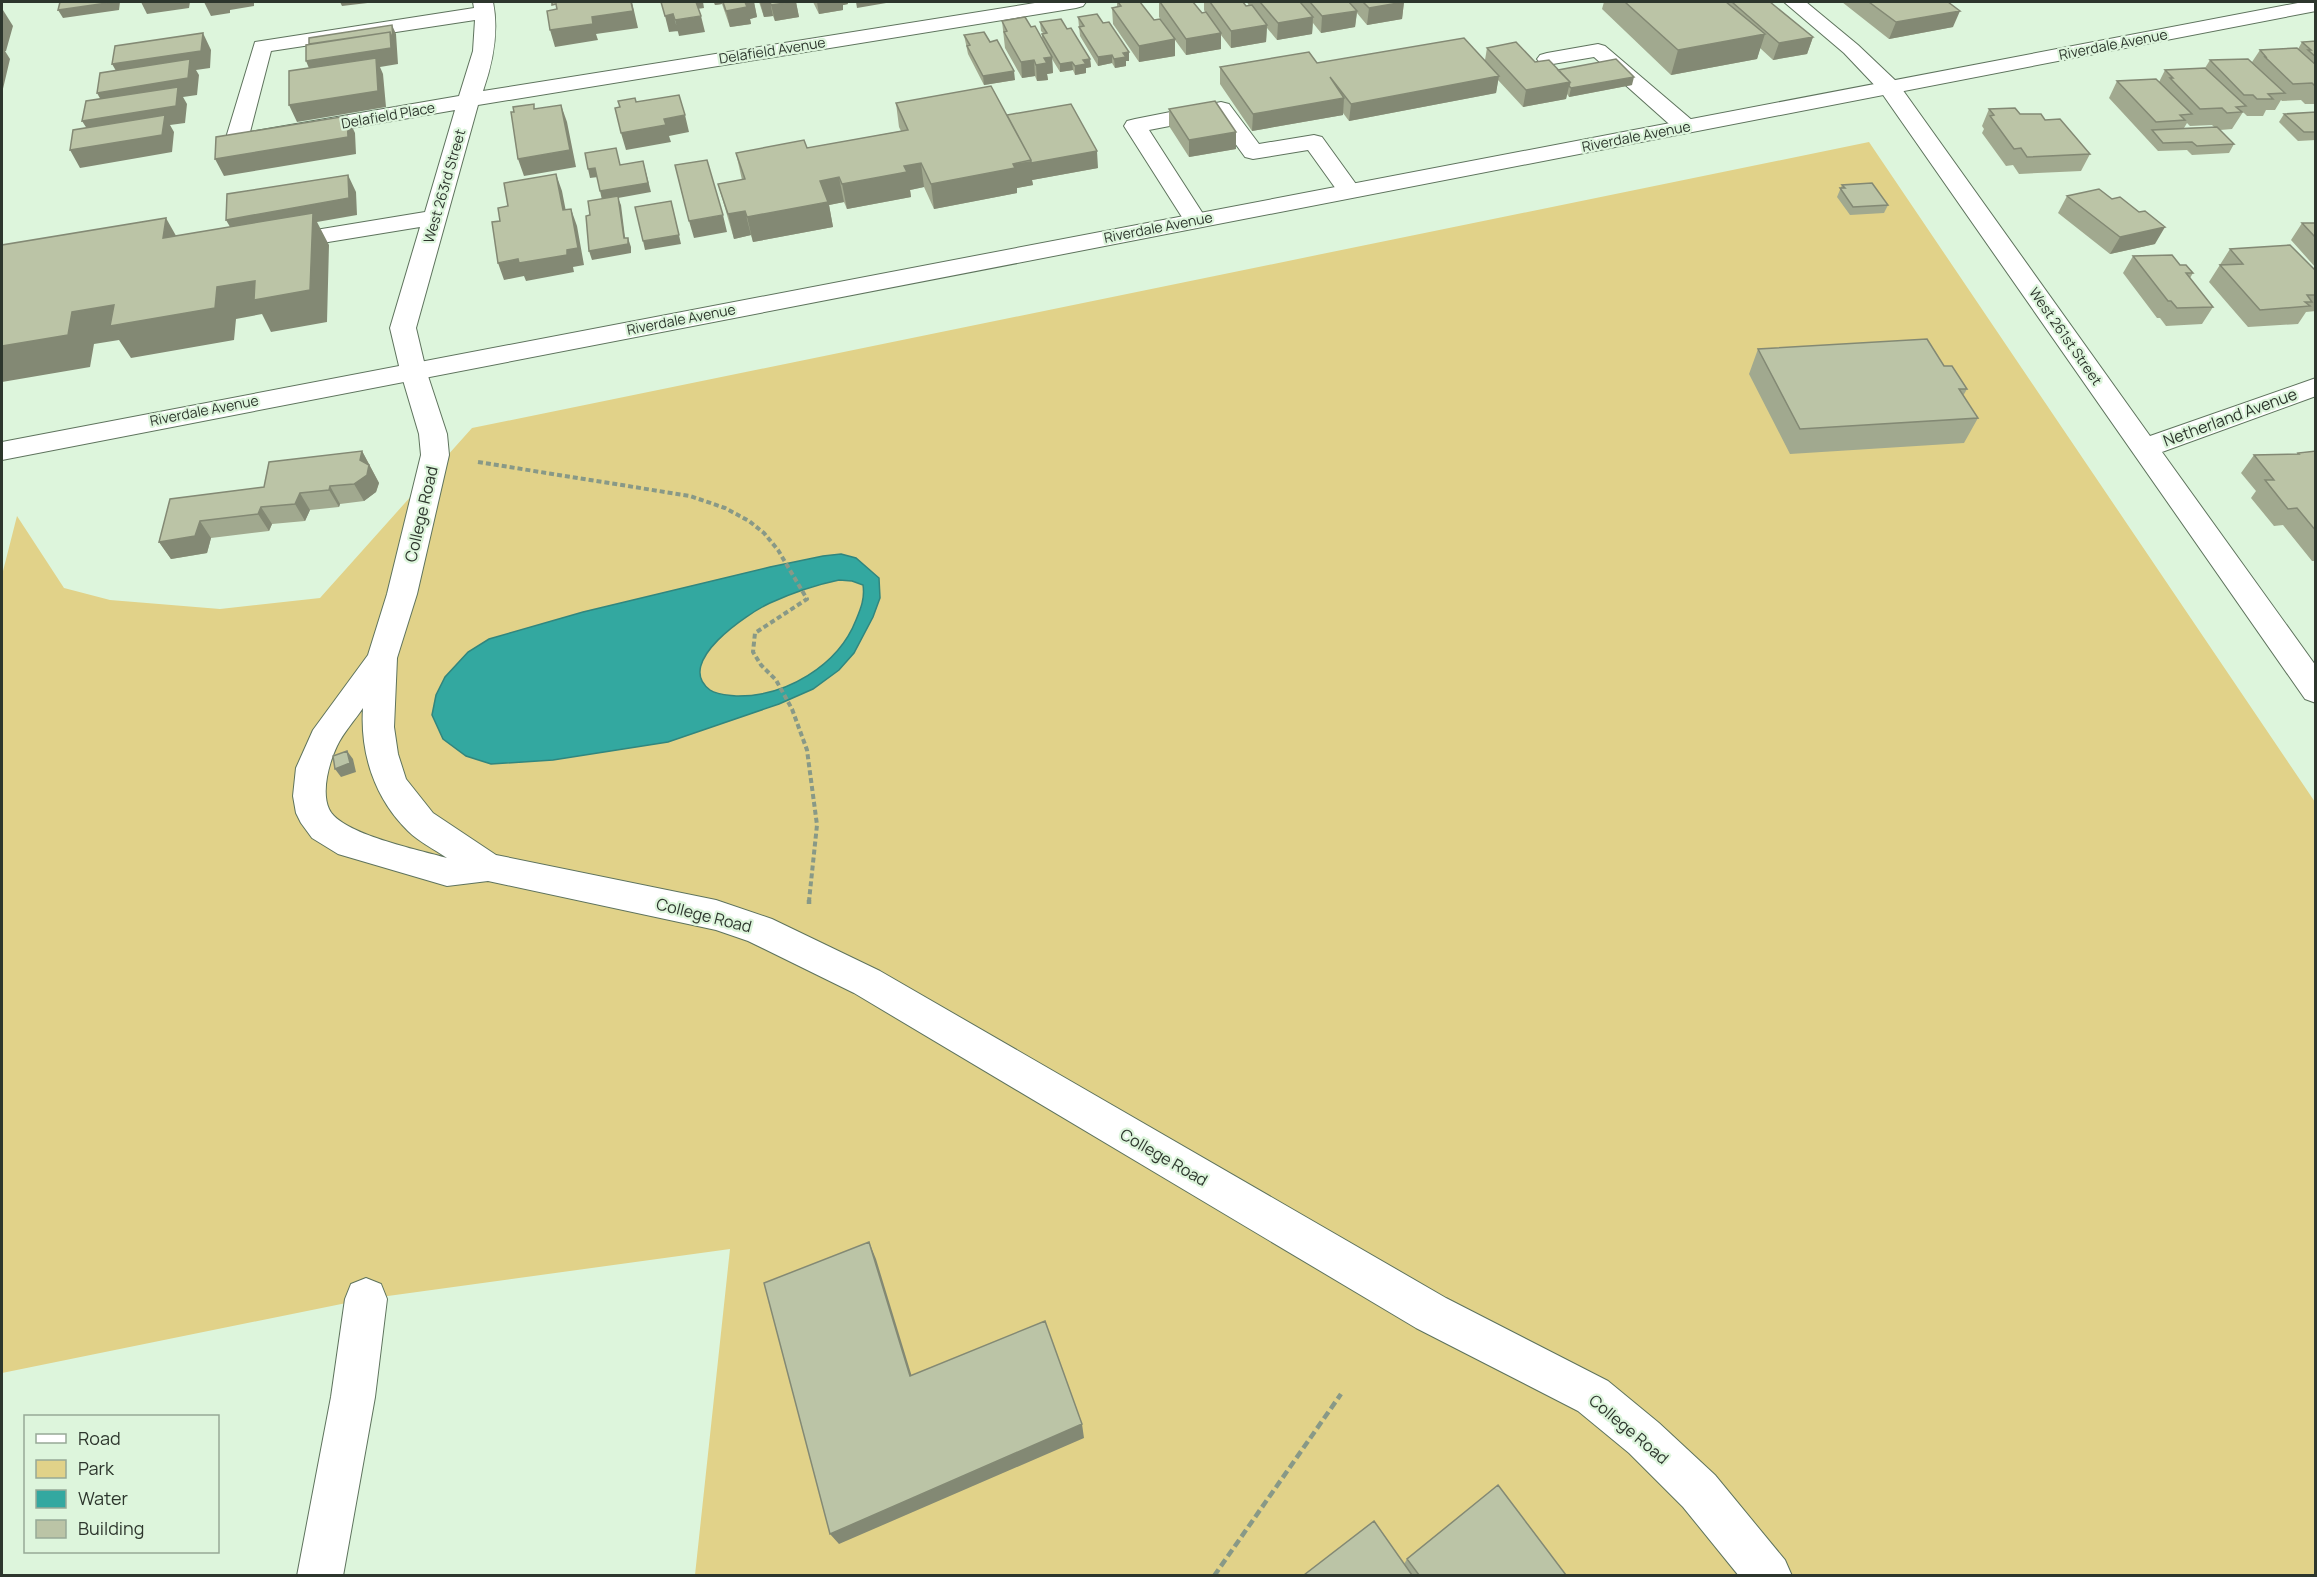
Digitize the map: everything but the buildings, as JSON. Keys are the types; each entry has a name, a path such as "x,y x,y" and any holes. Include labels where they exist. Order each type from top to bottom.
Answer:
{"street":[{"name":"Delafield Avenue","path":"469,99 1076,2"},
{"name":"West 261st Street","path":"1794,2 1851,49 1890,87 2316,691"},
{"name":"Riverdale Avenue","path":"2,451 412,370 2316,5"},
{"name":"West 263rd Street","path":"412,370 403,328 469,99 483,64 487,27 484,7"},
{"name":"Delafield Place","path":"469,99 415,111 236,141 262,46 484,7"},
{"path":"1547,59 1598,50 1685,126"},
{"path":"1195,220 1135,126 1221,109 1253,152 1314,142 1348,191"},
{"path":"240,250 435,217"},
{"name":"College Road","path":"412,370 433,434 435,455 402,594 382,658 378,727 382,754 391,783 421,823 488,867"},
{"name":"Netherland Avenue","path":"2145,448 2316,386"},
{"name":"College Road","path":"382,658 324,739 312,768 310,796 313,813 324,828 350,844 447,872 488,867 716,915 760,930 867,982 1431,1313 1593,1396 1644,1438 1699,1491 1769,1575"},
{"path":"320,1575 352,1396 366,1299"}],"path":[{"path":"435,455 690,496 722,505 758,527 778,552 807,599 792,611 772,620 754,633 753,652 761,665 776,680 792,709 807,750 817,825 805,950"},
{"path":"1214,1575 1341,1394"}],"green space":[{"path":"1869,142 2315,802 2315,1575 695,1575 730,1249 366,1299 2,1373 2,575 17,516 64,588 110,600 220,609 320,598 472,428"}],"water":[{"path":"841,554 856,558 879,578 880,598 854,653 839,670 813,689 779,704 668,742 553,760 491,764 466,756 443,739 432,715 436,695 445,677 468,652 489,639 583,612 823,556","holes":["839,580 863,585 863,599 856,620 848,637 837,651 808,676 773,691 736,696 713,692 701,679 701,666 707,653 718,640 746,617 770,603 821,584"]}]}
